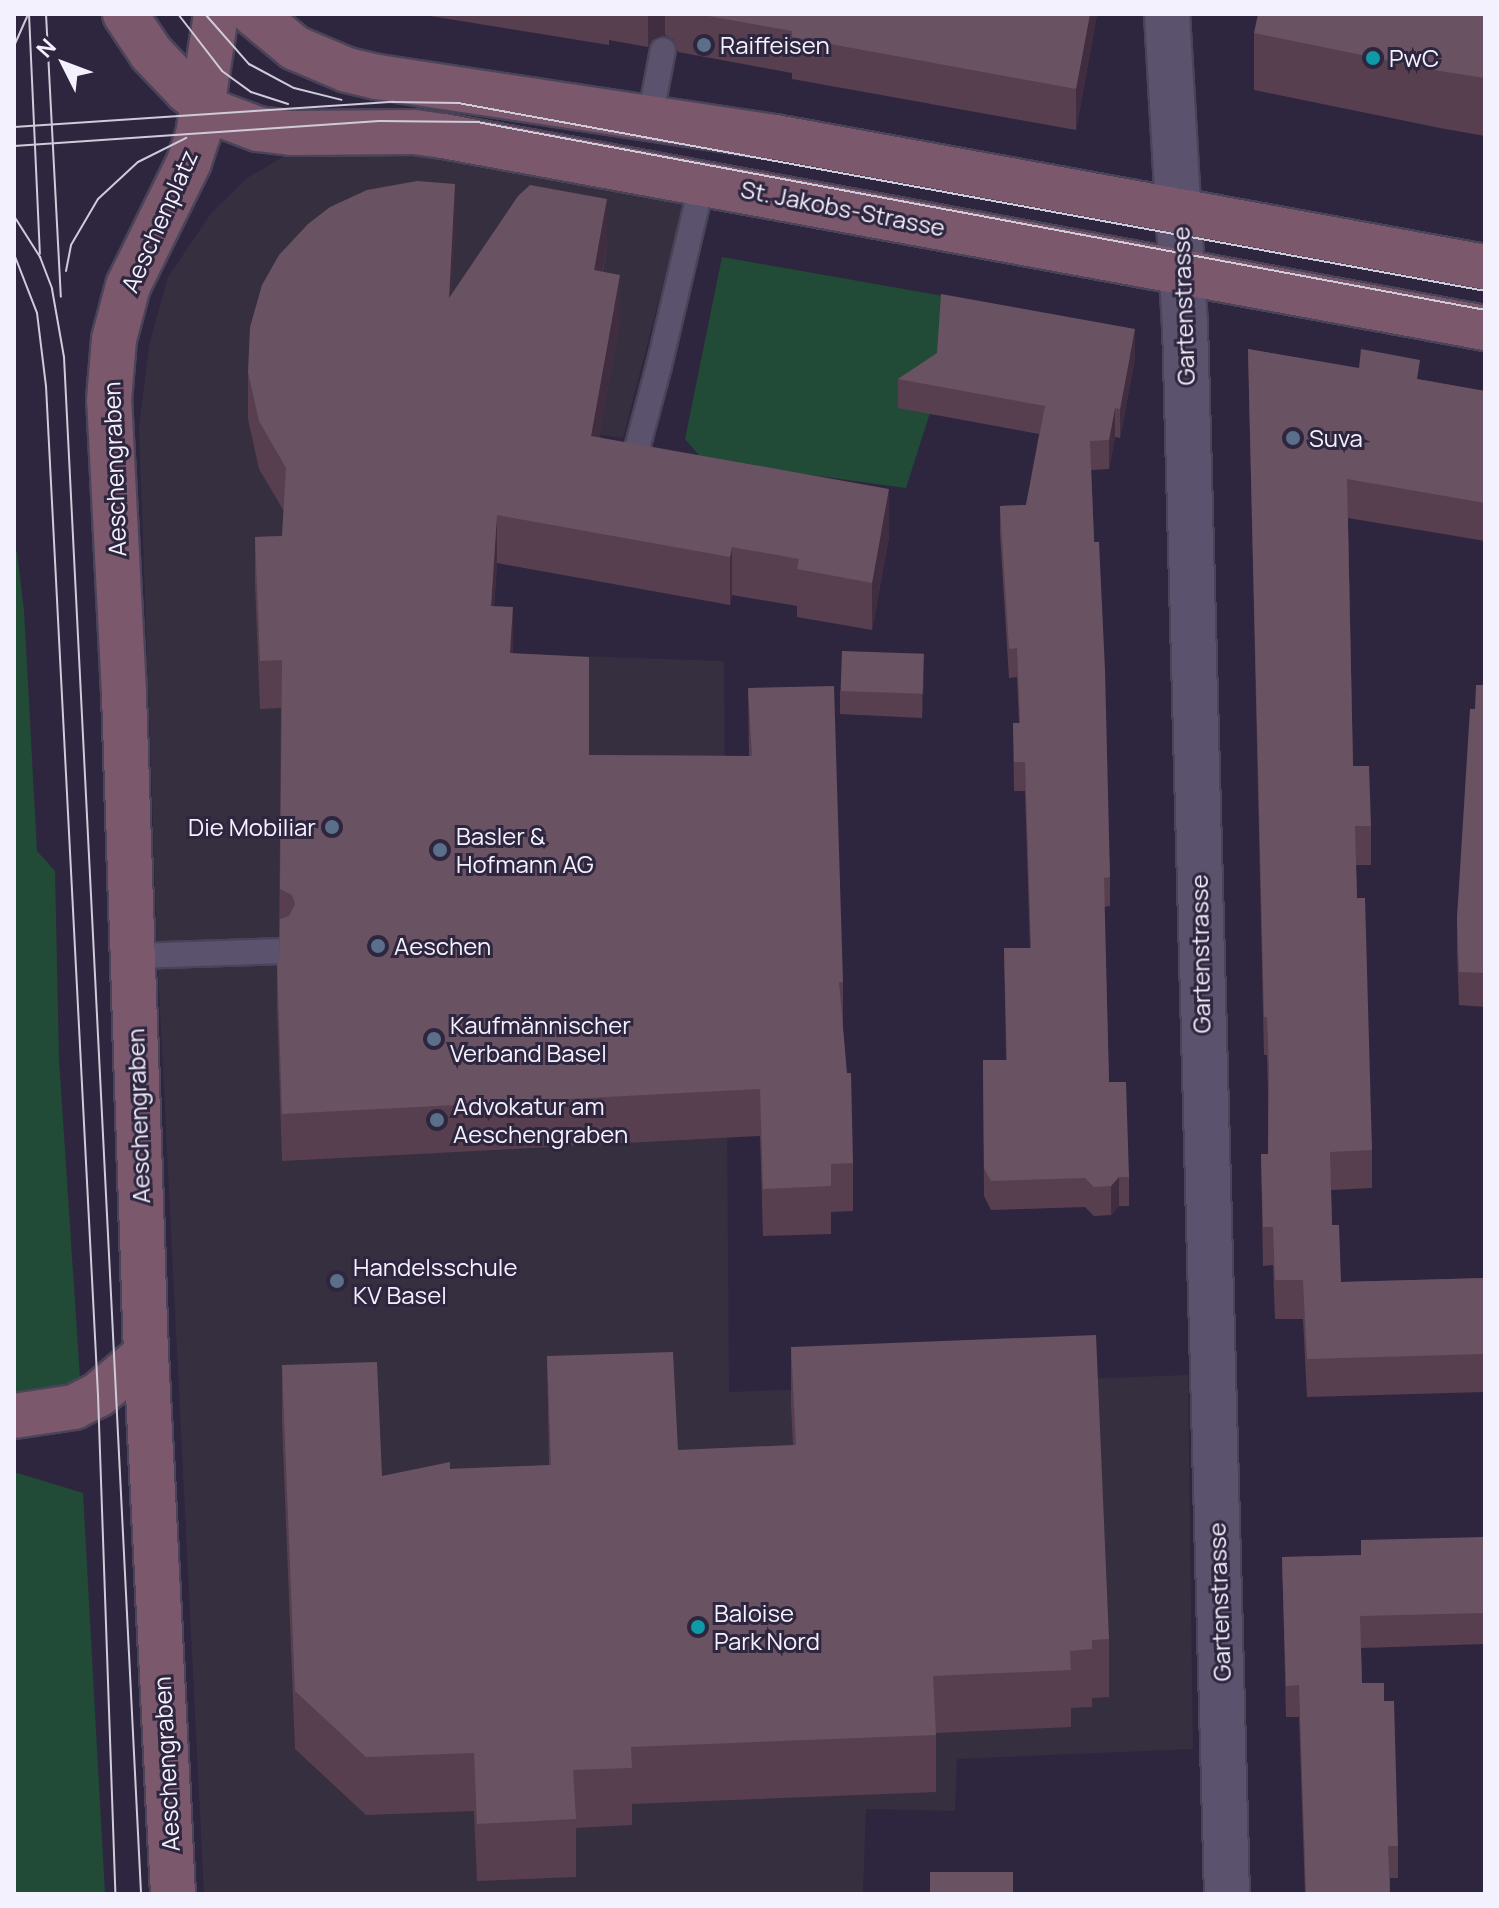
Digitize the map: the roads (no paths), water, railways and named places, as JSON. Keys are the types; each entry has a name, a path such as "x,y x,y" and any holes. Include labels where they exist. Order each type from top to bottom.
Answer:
{"main road":[{"path":"125,14 168,72 204,104"},
{"name":"Aeschenplatz","path":"114,339 124,299 144,246 189,162 204,104 216,14"},
{"path":"254,14 295,48 347,70 775,137 1485,267"},
{"name":"St. Jakobs-Strasse","path":"204,104 236,122 272,132 414,132 702,182 1485,328"},
{"name":"Aeschengraben","path":"114,339 109,400 146,1354 173,1894"},
{"path":"14,1416 74,1407 98,1395 146,1354"}],"street":[{"name":"Gartenstrasse","path":"1167,14 1183,272 1227,1894"}],"lane":[{"path":"650,118 663,50"},
{"path":"631,471 702,182"},
{"path":"132,956 280,951"}],"tram line":[{"path":"29,14 40,254"},
{"path":"46,14 61,297"},
{"path":"178,14 222,71 251,92 288,104"},
{"path":"205,14 249,64 294,88 342,100"},
{"path":"14,46 27,17"},
{"path":"14,127 393,102 458,103 1485,291"},
{"path":"14,146 379,121 477,122 1485,310"},
{"path":"66,271 71,245 98,199 138,162 186,138"},
{"path":"14,216 40,257 52,289 64,357 141,1894"},
{"path":"14,254 37,313 46,386 98,1395 115,1894"}],"place":[{"name":"Raiffeisen","path":"704,45"},
{"name":"PwC","path":"1373,58"},
{"name":"Suva","path":"1293,438"},
{"name":"Die Mobiliar","path":"332,827"},
{"name":"Basler & Hofmann AG","path":"440,850"},
{"name":"Aeschen","path":"378,946"},
{"name":"Kaufmännischer Verband Basel","path":"434,1039"},
{"name":"Advokatur am Aeschengraben","path":"437,1120"},
{"name":"Handelsschule KV Basel","path":"337,1281"},
{"name":"Baloise Park Nord","path":"698,1627"}]}
